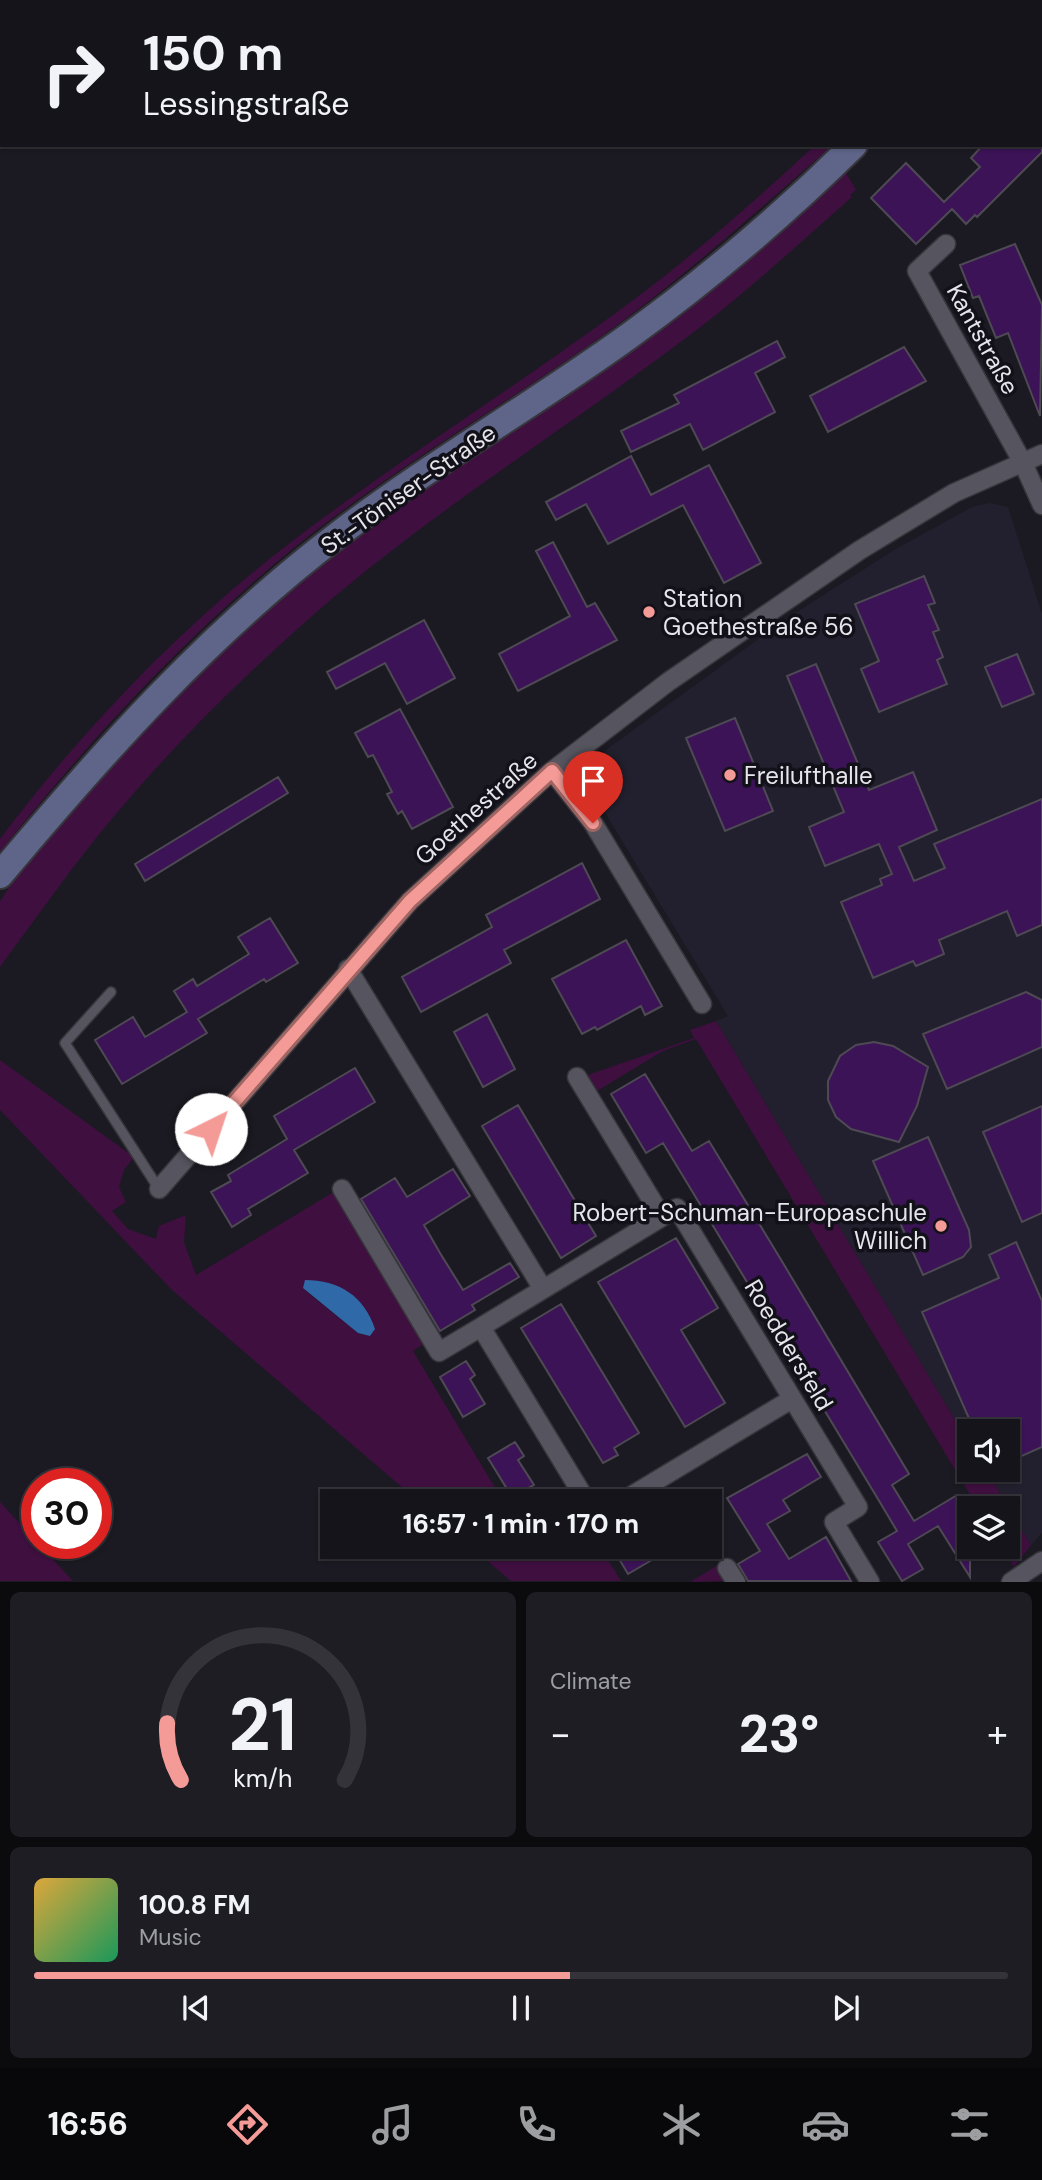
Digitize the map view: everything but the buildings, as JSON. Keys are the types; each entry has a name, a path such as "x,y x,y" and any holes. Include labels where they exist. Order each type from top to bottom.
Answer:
{"main road":[{"name":"St.-Töniser-Straße","path":"0,875 102,754 209,644 339,534 629,336 715,271 852,147"}],"street":[{"name":"Kantstraße","path":"946,244 917,271 1023,463 1042,505"},
{"name":"Goethestraße","path":"159,1189 410,901 552,771 679,674 860,550 954,493 1042,454"},
{"path":"552,771 593,823 702,1004"},
{"path":"348,969 543,1289"},
{"path":"342,1189 439,1352 662,1217 577,1077"},
{"name":"Roeddersfeld","path":"662,1217 677,1208 858,1507 834,1522 870,1581"},
{"path":"481,1327 579,1489"},
{"path":"643,1489 792,1399"},
{"path":"1011,1581 1041,1562"}],"lane":[{"path":"111,992 65,1044 159,1189"}],"shaded area":[{"path":"813,147 831,147 716,246 594,342 364,495 290,551 211,621 137,694 67,771 0,852 0,839 61,762 162,654 235,587 358,493 643,293 719,232"},
{"path":"843,168 856,190 850,195 852,197 744,292 659,358 414,534 320,609 261,662 176,747 123,806 72,869 0,967 0,901 44,837 98,770 298,578"},
{"name":"Robert-Schuman-Europaschule Willich","path":"989,503 1008,507 1042,614 1042,1533 1031,1545 1020,1527 1020,1496 1002,1496 993,1482 1020,1482 1020,1419 957,1419 957,1423 716,1021 728,1016 598,801 593,774 607,749 786,619 894,550 972,507"},
{"path":"716,1021 957,1423 957,1473 696,1039 663,1051 597,1091 588,1075 694,1038 690,1030"},
{"path":"0,1060 134,1157 124,1170 119,1187 126,1202 112,1211 128,1229 156,1239 159,1226 186,1215 184,1242 196,1275 337,1190 428,1341 413,1351 496,1489 404,1489 172,1290 0,1110","holes":["303,1289 370,1336 358,1333"]},
{"path":"962,1482 993,1482 1002,1496 971,1496"},
{"path":"0,1502 21,1525 21,1559 53,1559 73,1581 0,1581"},
{"path":"1020,1527 1031,1545 1014,1567 1009,1559 1020,1559"},
{"path":"485,1559 607,1559 621,1581 511,1581"},
{"path":"718,1565 728,1581 690,1582"}],"water":[{"path":"305,1280 329,1283 349,1292 370,1317 375,1329 370,1336 358,1333 303,1288"}],"place":[{"name":"Station Goethestraße 56","path":"649,612"},
{"name":"Freilufthalle","path":"730,775"},
{"name":"Robert-Schuman-Europaschule Willich","path":"941,1226"}],"route":[{"path":"211,1129 410,901 552,771 593,823"}]}
